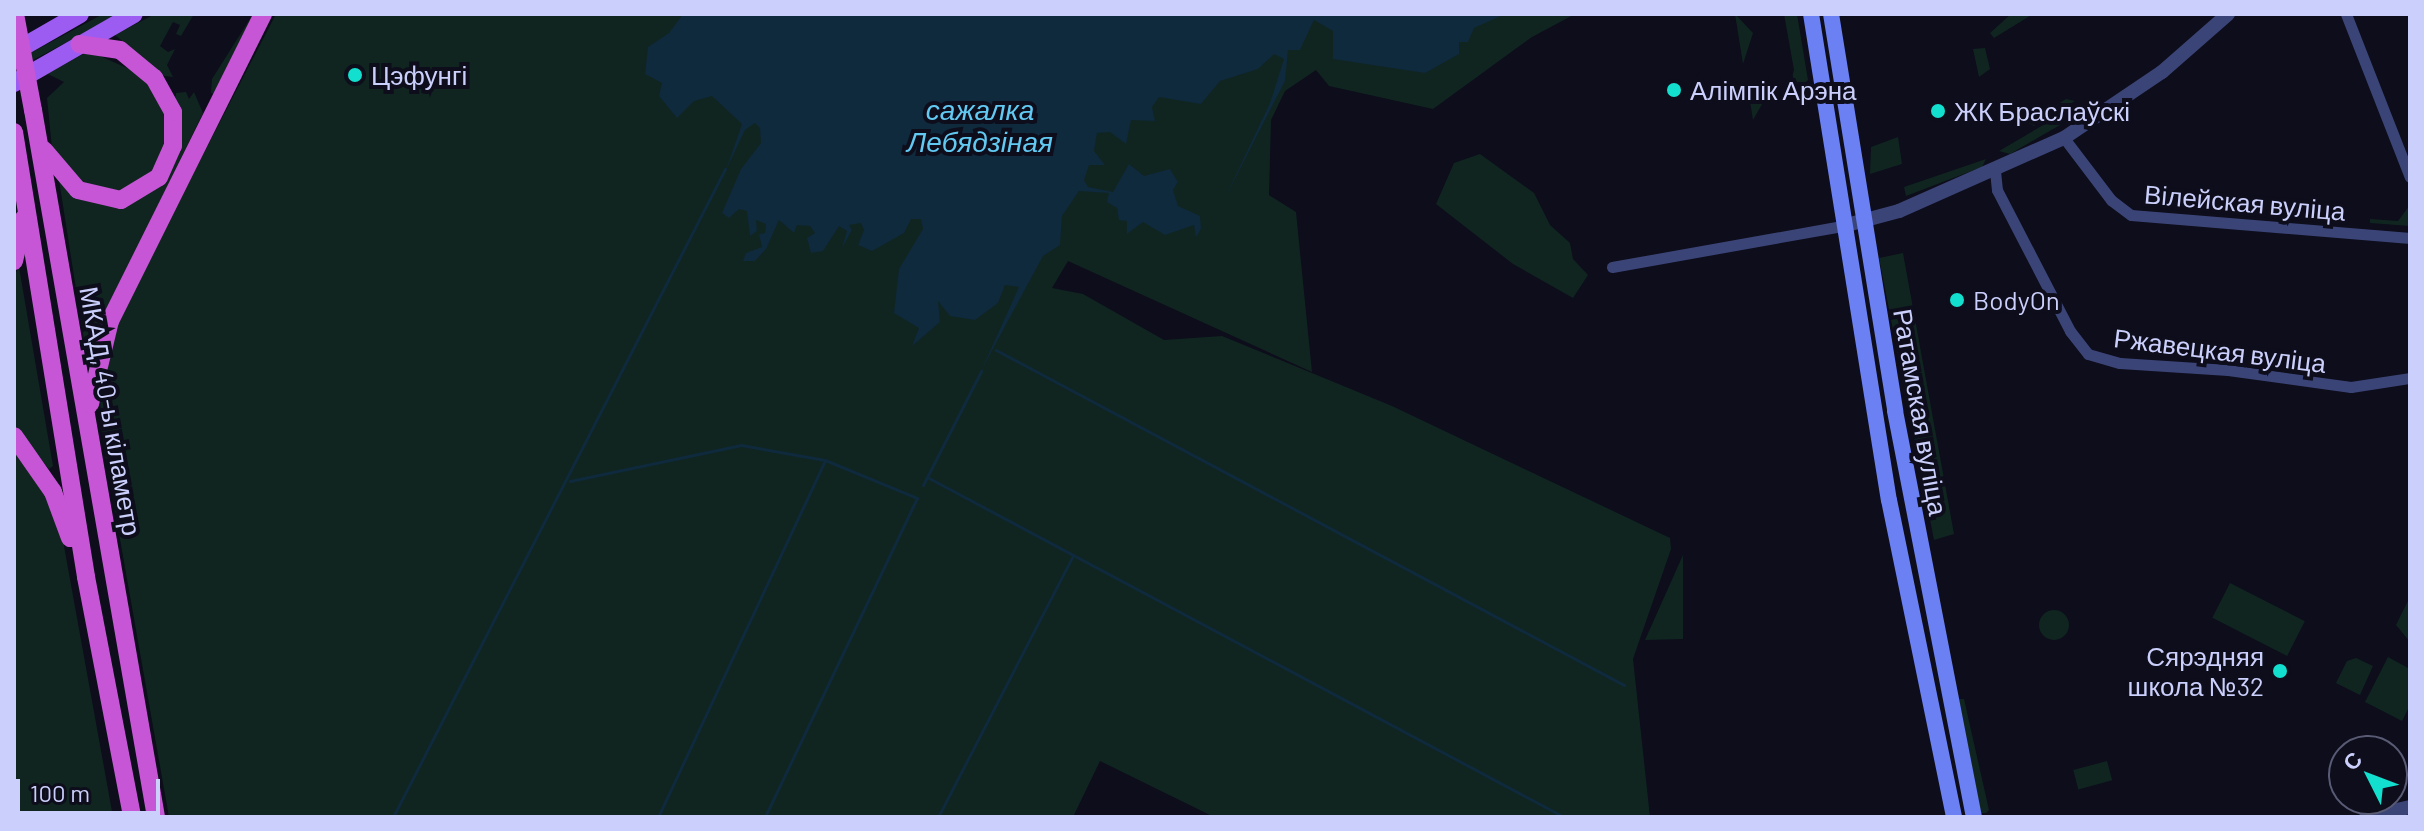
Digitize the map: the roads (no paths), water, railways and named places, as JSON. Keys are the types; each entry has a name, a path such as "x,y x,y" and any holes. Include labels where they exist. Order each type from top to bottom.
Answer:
{"highway":[{"name":"МКАД, 40-ы кіламетр","path":"15,14 156,817"},
{"path":"87,423 95,365 110,321 263,14"},
{"path":"36,135 66,181 106,200 135,195 159,177 167,162 175,126 160,86 120,50 79,44"},
{"name":"МКАД, 40-ы кіламетр","path":"14,132 86,577 132,817"},
{"path":"14,261 27,199"},
{"path":"14,436 53,492 86,577"}],"main road":[{"path":"14,52 80,14"},
{"path":"14,83 134,14"},
{"name":"Ратамская вуліца","path":"1811,14 1889,500 1954,817"},
{"name":"Ратамская вуліца","path":"1831,14 1895,411 1974,817"}],"street":[{"path":"1612,267 1865,223 1995,171 2064,138 2162,72 2228,14"},
{"path":"2346,14 2410,177"},
{"name":"Вілейская вуліца","path":"2064,138 2111,200 2131,215 2410,238"},
{"name":"Ржавецкая вуліца","path":"1995,171 2005,204 2070,331 2088,354 2120,363 2228,370 2351,387 2410,378"},
{"path":"2366,817 2410,807"}],"water":[{"name":"сажалка Лебядзіная","path":"683,14 1505,14 1474,28 1468,42 1459,42 1459,54 1425,73 1333,59 1333,31 1314,20 1300,50 1288,50 1285,81 1224,200 1270,103 1284,59 1274,54 1258,69 1220,81 1201,104 1159,97 1152,107 1155,121 1131,120 1126,144 1110,132 1097,133 1094,151 1105,165 1089,165 1084,180 1088,187 1113,192 1129,164 1144,176 1170,169 1178,182 1173,190 1178,206 1200,216 1201,229 1196,237 1194,225 1165,235 1143,222 1127,234 1127,221 1119,220 1117,208 1107,202 1109,193 1079,191 1062,216 1060,245 1043,256 981,371 1019,287 1005,285 998,303 975,320 950,316 938,301 940,322 912,346 919,328 894,313 899,269 923,229 921,219 911,219 904,233 872,251 858,245 864,230 861,223 849,225 852,230 842,248 847,231 839,226 823,251 811,253 807,238 815,233 810,226 797,225 794,233 779,220 766,249 755,261 743,261 746,253 762,247 759,234 765,233 766,224 756,220 757,231 750,236 747,211 739,209 729,218 722,213 741,169 761,143 760,128 755,123 745,130 726,170 742,124 712,96 694,101 677,118 659,96 662,83 645,74 648,47 669,33"}],"waterway":[{"path":"394,815 725,169"},
{"path":"996,350 1624,685"},
{"path":"923,485 981,371"},
{"path":"570,481 741,445 825,460 917,498 765,817"},
{"path":"658,817 825,460"},
{"path":"927,477 1564,817"},
{"path":"938,817 1073,555"}],"place":[{"name":"Цэфунгі","path":"355,75"},
{"name":"Алімпік Арэна","path":"1674,90"},
{"name":"ЖК Браслаўскі","path":"1938,111"},
{"name":"BodyOn","path":"1957,300"},
{"name":"Сярэдняя школа №32","path":"2280,671"}]}
